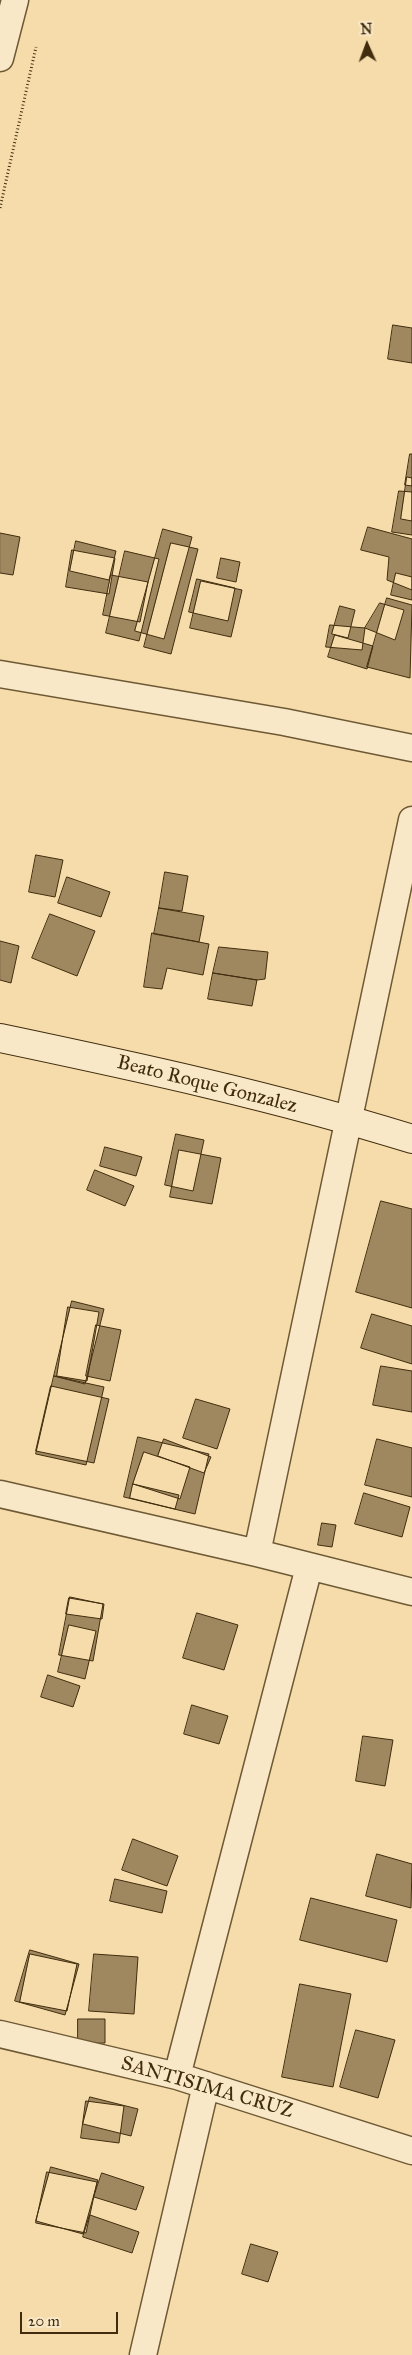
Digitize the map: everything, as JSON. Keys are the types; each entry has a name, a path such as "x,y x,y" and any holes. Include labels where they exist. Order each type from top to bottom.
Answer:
{"street":[{"path":"0,58 15,0"},
{"path":"0,674 284,722 412,748"},
{"path":"257,1553 412,820"},
{"name":"Beato Roque Gonzalez","path":"0,1038 111,1061 349,1120 412,1139"},
{"path":"0,1494 257,1553 412,1592"},
{"path":"177,2076 309,1567"},
{"name":"SANTISIMA CRUZ","path":"0,2034 177,2076 412,2151"},
{"path":"143,2355 206,2085"}],"path":[{"path":"0,208 38,38"}],"building":[{"path":"393,325 412,328 412,363 388,359"},
{"path":"410,454 412,454 412,486 405,485"},
{"path":"407,477 412,478 412,521 401,519"},
{"path":"399,491 412,492 412,535 392,532"},
{"path":"368,527 412,539 412,590 387,580 389,557 361,550"},
{"path":"163,529 192,537 164,639 135,631"},
{"path":"0,533 20,537 13,575 0,573"},
{"path":"76,541 116,551 109,580 70,571"},
{"path":"171,543 198,549 171,654 144,647"},
{"path":"72,550 115,558 109,594 66,587"},
{"path":"125,551 159,559 139,641 106,633"},
{"path":"221,558 240,562 236,582 217,578"},
{"path":"396,573 412,577 412,600 391,595"},
{"path":"111,575 148,582 140,622 103,615"},
{"path":"197,579 235,588 228,621 189,612"},
{"path":"201,581 242,590 231,637 190,628"},
{"path":"387,598 412,605 410,678 367,667"},
{"path":"380,603 404,610 395,640 365,628"},
{"path":"340,606 355,610 348,638 332,634"},
{"path":"330,625 365,628 362,650 326,647"},
{"path":"335,635 373,646 367,669 328,657"},
{"path":"36,855 63,860 55,897 29,892"},
{"path":"165,872 188,876 182,911 159,908"},
{"path":"67,877 110,892 101,917 58,903"},
{"path":"159,908 204,916 199,942 154,934"},
{"path":"50,914 95,931 77,976 32,958"},
{"path":"152,933 209,944 203,975 167,968 162,989 144,987"},
{"path":"0,941 19,946 11,983 0,980"},
{"path":"219,947 268,952 265,979 257,980 213,973"},
{"path":"213,973 257,980 252,1006 208,999"},
{"path":"176,1134 204,1140 193,1191 165,1185"},
{"path":"105,1147 142,1157 136,1176 100,1166"},
{"path":"179,1150 221,1158 212,1204 170,1197"},
{"path":"95,1170 134,1186 125,1206 87,1190"},
{"path":"381,1201 412,1209 412,1308 356,1292"},
{"path":"72,1301 104,1309 85,1384 54,1376"},
{"path":"68,1307 99,1312 87,1381 57,1376"},
{"path":"372,1314 412,1326 412,1364 361,1348"},
{"path":"96,1325 121,1330 110,1381 86,1376"},
{"path":"381,1366 412,1371 412,1412 373,1405"},
{"path":"54,1376 104,1387 86,1465 36,1454"},
{"path":"51,1386 109,1399 94,1463 36,1451"},
{"path":"196,1399 230,1409 217,1449 183,1438"},
{"path":"138,1437 209,1454 195,1514 124,1497"},
{"path":"164,1439 211,1457 204,1473 158,1456"},
{"path":"377,1439 412,1448 412,1497 365,1485"},
{"path":"144,1452 190,1467 180,1499 133,1484"},
{"path":"133,1484 179,1495 175,1509 130,1498"},
{"path":"364,1493 410,1507 402,1537 355,1524"},
{"path":"322,1523 336,1525 332,1547 318,1545"},
{"path":"70,1597 103,1604 93,1661 59,1655"},
{"path":"69,1598 104,1604 102,1619 66,1614"},
{"path":"197,1613 238,1625 224,1670 183,1658"},
{"path":"69,1625 96,1631 85,1679 58,1672"},
{"path":"48,1675 80,1686 73,1707 41,1697"},
{"path":"192,1705 228,1716 219,1744 184,1734"},
{"path":"363,1736 393,1740 385,1786 356,1781"},
{"path":"133,1839 178,1856 167,1886 122,1870"},
{"path":"377,1854 412,1864 411,1908 366,1896"},
{"path":"115,1879 167,1891 162,1913 110,1901"},
{"path":"311,1898 397,1920 387,1962 300,1940"},
{"path":"30,1950 79,1964 65,2015 15,2001"},
{"path":"30,1954 77,1964 67,2011 20,2002"},
{"path":"94,1954 138,1957 134,2014 89,2011"},
{"path":"300,1984 351,1994 333,2087 282,2077"},
{"path":"78,2019 105,2019 105,2043 78,2044"},
{"path":"356,2030 395,2040 378,2098 340,2087"},
{"path":"90,2097 138,2109 131,2136 83,2124"},
{"path":"86,2101 124,2106 119,2143 81,2138"},
{"path":"51,2167 98,2180 83,2234 36,2221"},
{"path":"47,2172 97,2182 86,2233 36,2223"},
{"path":"102,2173 144,2187 136,2210 94,2197"},
{"path":"90,2215 139,2232 132,2253 83,2237"},
{"path":"251,2244 278,2252 268,2282 242,2274"}]}
